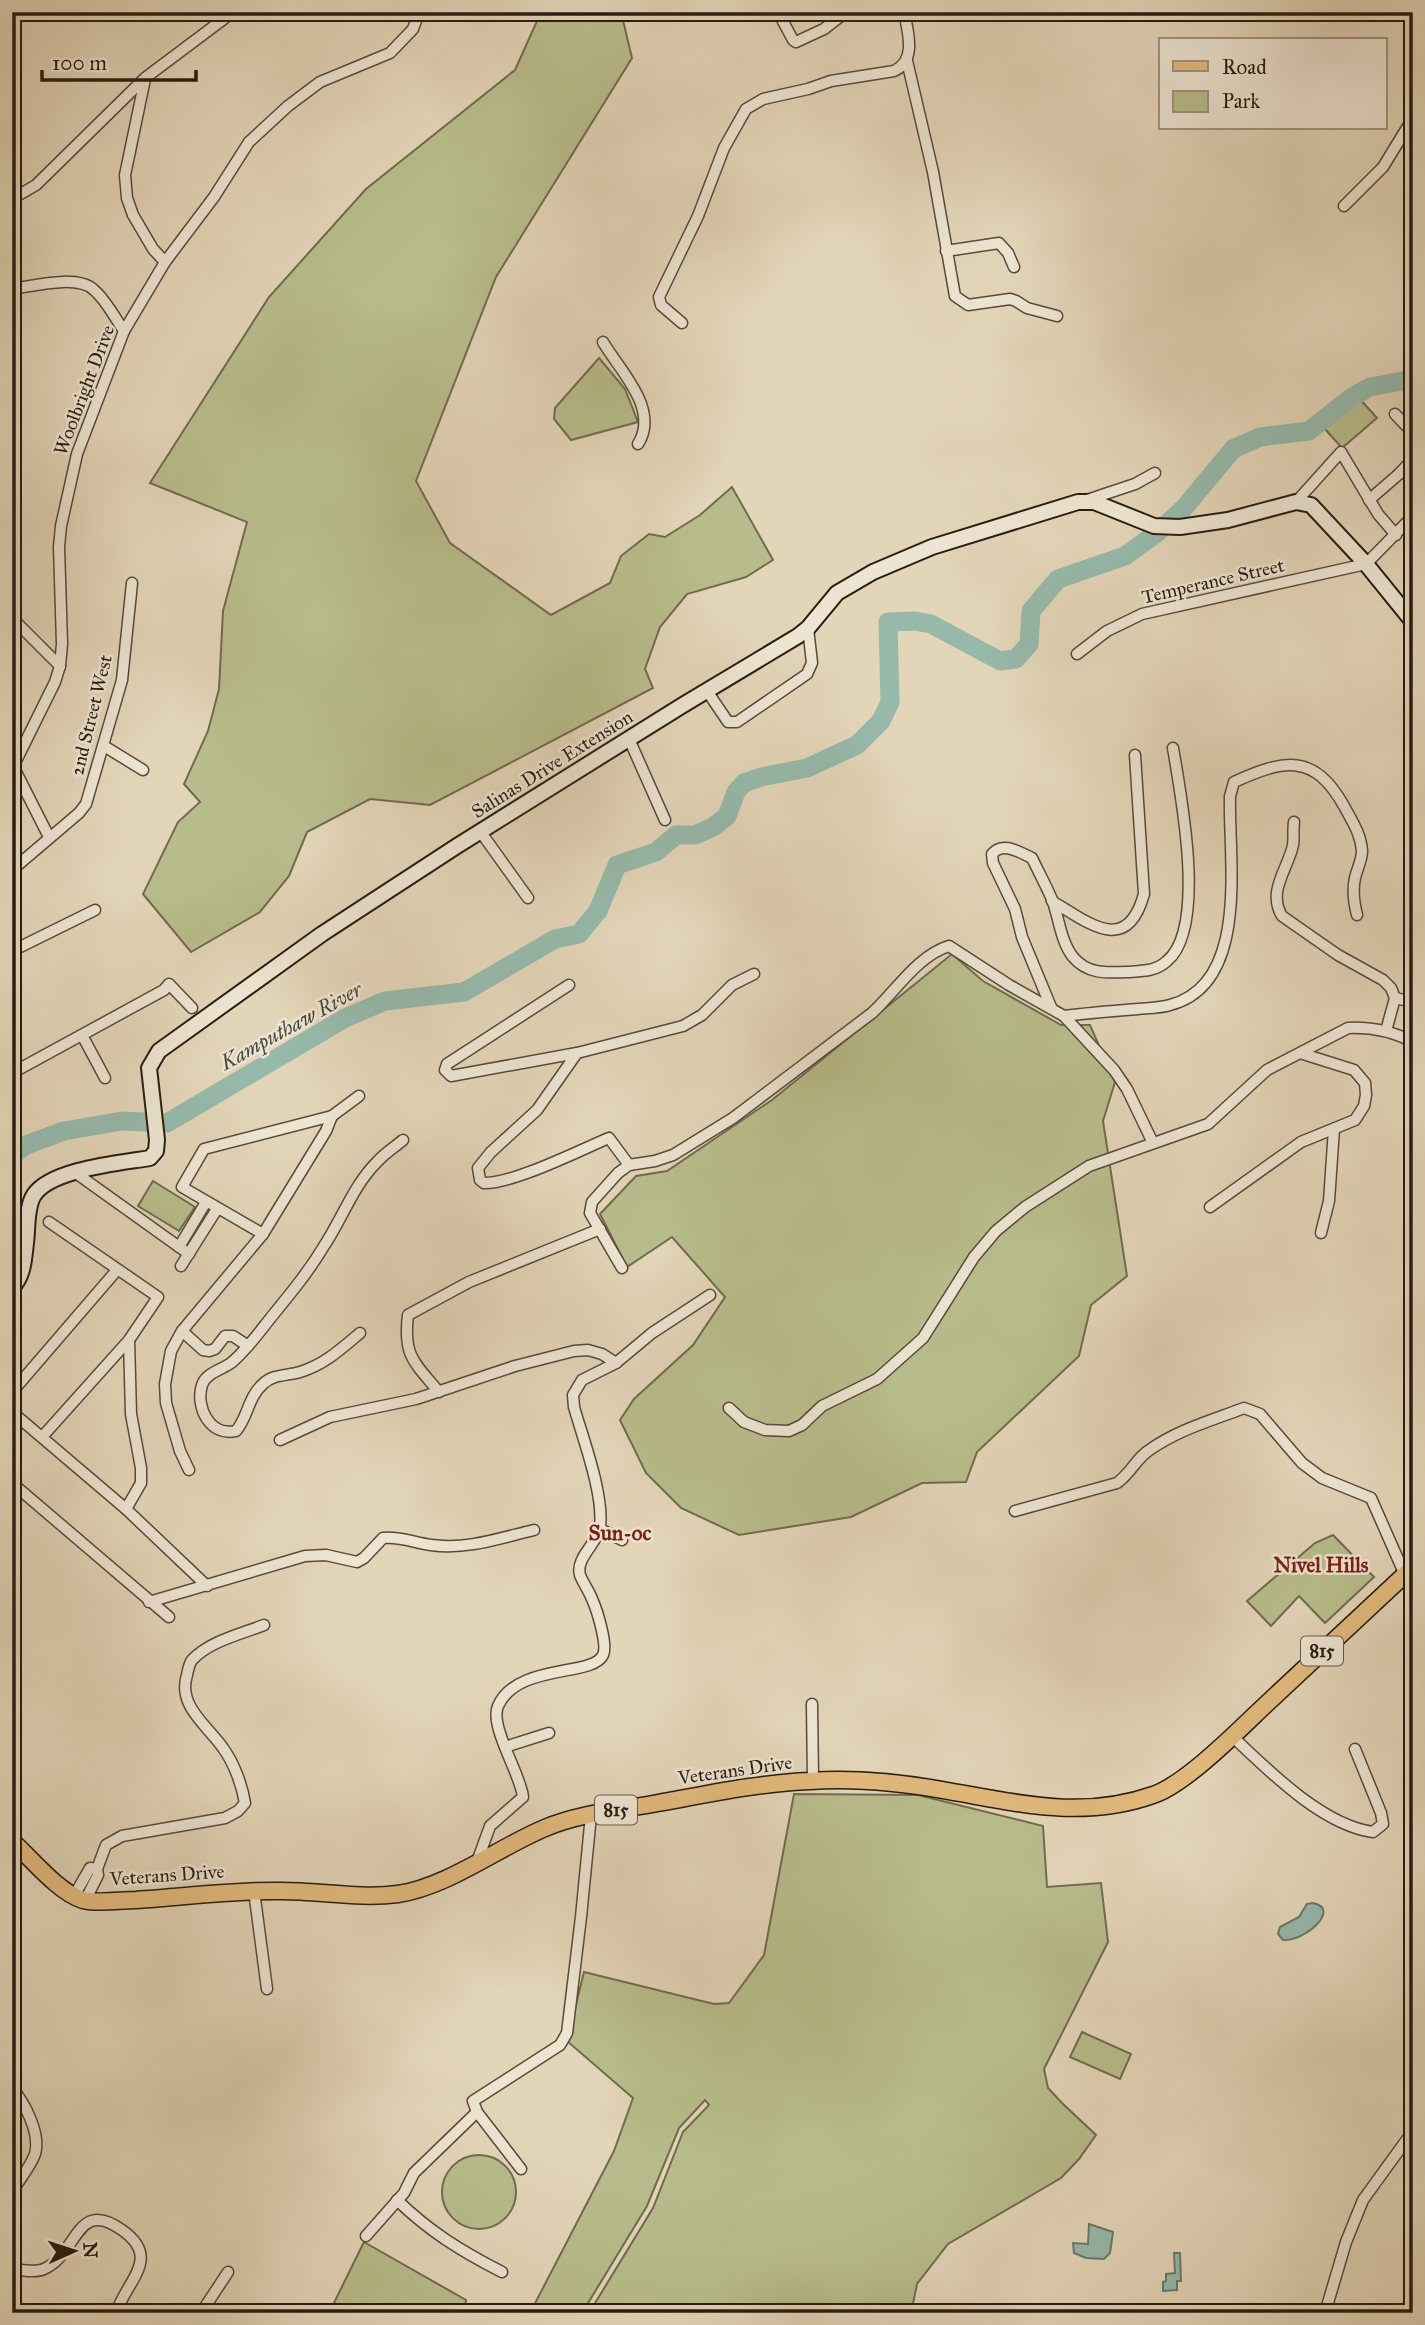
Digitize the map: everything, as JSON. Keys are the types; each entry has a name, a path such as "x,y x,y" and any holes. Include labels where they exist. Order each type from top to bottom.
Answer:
{"main road":[{"name":"Veterans Drive","path":"79,1898 144,1899 254,1891 400,1894 444,1879 547,1827 592,1815 758,1785 813,1780 908,1786 1066,1810 1091,1808 1158,1794 1177,1782 1232,1736 1409,1571"},
{"path":"12,1841 66,1892 79,1898"}],"street":[{"name":"Woolbright Drive","path":"13,768 55,682 60,666 61,526 77,454 124,331 165,262 214,197 249,142 288,106 320,82 390,52 413,29 419,12"},
{"path":"778,12 796,41 824,29 846,12"},
{"path":"904,12 909,47 907,61 933,172 955,296 968,304 1010,299 1027,308 1057,316"},
{"path":"12,199 36,185 145,78 225,18"},
{"path":"682,323 661,305 659,297 698,216 724,148 746,109 763,99 831,81 894,71 902,68 907,61"},
{"path":"145,78 125,175 127,198 133,215 153,249 165,262"},
{"path":"1344,206 1383,167 1413,118"},
{"path":"946,251 999,243 1008,253 1014,267"},
{"path":"12,289 63,282 78,282 90,286 124,331"},
{"path":"603,342 640,401 645,421 644,435 638,444"},
{"path":"1395,414 1413,433"},
{"path":"1296,502 1340,452 1396,535"},
{"path":"1370,500 1413,459"},
{"path":"1087,500 1135,484 1155,473"},
{"path":"1087,500 1154,526 1181,527 1228,520 1296,502 1311,505 1366,564 1413,622"},
{"name":"Salinas Drive Extension","path":"12,1287 23,1271 33,1195 73,1171 150,1158 156,1151 158,1140 149,1068 159,1051 321,934 480,831 808,628 837,593 873,572 932,547 1087,500"},
{"path":"1366,564 1413,516"},
{"name":"Temperance Street","path":"1077,654 1107,631 1142,614 1366,564"},
{"name":"2nd Street West","path":"12,870 86,804 122,680 132,583"},
{"path":"12,618 60,666"},
{"path":"708,691 728,722 737,722 807,674 812,663 808,628"},
{"path":"629,739 665,820"},
{"path":"104,746 143,770"},
{"path":"1051,1007 1022,937 1015,909 993,863 992,854 996,849 1006,847 1032,858 1052,901 1070,954 1081,967 1101,973 1148,971 1159,967 1170,959 1187,922 1189,895 1188,861 1173,748"},
{"path":"1052,901 1105,929 1118,930 1130,924 1140,910 1144,894 1135,755"},
{"path":"1064,1016 1169,1006 1195,994 1205,985 1220,956 1232,900 1230,796 1234,782 1256,772 1283,765 1307,767 1332,786 1359,833 1362,855 1354,880 1353,900 1357,915"},
{"path":"13,768 49,837"},
{"path":"1294,822 1293,844 1279,883 1277,907 1282,916 1338,955 1383,980 1391,988 1395,998 1386,1031"},
{"path":"480,831 528,898"},
{"path":"12,951 95,910"},
{"path":"622,1268 590,1213 592,1202 618,1173 629,1165 673,1155 753,1104 872,1013 901,981 940,949 949,946 1009,985 1064,1016 1114,1070 1127,1089 1153,1143"},
{"path":"569,985 447,1064 445,1070 452,1076 577,1053 683,1026 702,1015 733,985 754,974"},
{"path":"12,1073 164,990 169,984 191,1008"},
{"path":"1395,998 1413,1002"},
{"path":"729,1408 744,1422 765,1430 789,1431 802,1425 822,1406 877,1380 923,1338 974,1258 996,1231 1026,1207 1089,1166 1208,1124 1267,1070 1348,1028 1386,1031 1413,1042"},
{"path":"82,1035 105,1078"},
{"path":"577,1053 537,1110 491,1152 478,1168 480,1180 484,1183 498,1182 609,1138 629,1165"},
{"path":"1210,1207 1301,1142 1355,1120 1364,1107 1364,1083 1354,1070 1300,1053"},
{"path":"263,1234 182,1187 204,1149 332,1116 359,1096"},
{"path":"189,1470 171,1422 165,1384 171,1351 182,1331 263,1234 326,1131 332,1116"},
{"path":"1321,1233 1329,1201 1334,1129"},
{"path":"359,1333 331,1358 300,1372 271,1378 263,1384 247,1404 245,1419 239,1428 228,1433 220,1432 210,1425 203,1408 203,1382 209,1375 234,1361 248,1346 300,1282 325,1245 348,1203 377,1162 403,1140"},
{"path":"73,1171 189,1255"},
{"path":"179,1247 206,1202"},
{"path":"181,1266 217,1209"},
{"path":"43,1437 129,1340 158,1297 49,1222"},
{"path":"439,1392 415,1363 406,1345 408,1315 469,1282 600,1229"},
{"path":"12,1392 117,1270"},
{"path":"477,1862 490,1826 523,1797 505,1747 496,1709 507,1693 540,1675 587,1667 599,1662 605,1653 592,1599 579,1567 600,1529 595,1485 573,1395 582,1380 616,1363 635,1350 652,1333 710,1295"},
{"path":"182,1331 209,1351 215,1349 225,1336 233,1336 248,1346"},
{"path":"126,1509 141,1483 141,1468 131,1414 129,1340"},
{"path":"280,1440 330,1417 439,1392 515,1366 574,1351 595,1352 616,1363"},
{"path":"1015,1511 1117,1483 1129,1474 1144,1454 1173,1434 1244,1408 1260,1414 1303,1463 1322,1478 1371,1498 1409,1571"},
{"path":"12,1412 126,1509 207,1586"},
{"path":"12,1483 169,1617"},
{"path":"600,1529 622,1540"},
{"path":"149,1602 305,1556 326,1555 357,1562 365,1558 383,1538 393,1537 432,1545 476,1545 534,1530"},
{"path":"79,1898 90,1868 97,1869 106,1844 122,1836 225,1818 246,1803 225,1750 198,1720 183,1686 191,1661 219,1642 264,1625"},
{"path":"811,1704 813,1780"},
{"path":"505,1747 549,1733"},
{"path":"1232,1736 1291,1787 1335,1820 1373,1832 1383,1824 1381,1813 1355,1749"},
{"path":"521,2169 477,2112 473,2101 560,2045 566,2033 582,1917 592,1815"},
{"path":"254,1891 267,1989"},
{"path":"12,2088 32,2125 35,2154 12,2192"},
{"path":"366,2236 397,2200 414,2173 477,2112"},
{"path":"1325,2313 1346,2242 1363,2200 1413,2131"},
{"path":"397,2200 420,2222 454,2247 502,2272"},
{"path":"12,2269 41,2270 53,2264 88,2222 101,2218 111,2222 134,2238 142,2251 142,2263 116,2313"},
{"path":"201,2313 228,2272"}],"green space":[{"path":"541,12 621,12 632,58 496,277 416,481 450,543 551,615 610,583 621,556 649,534 665,537 700,515 732,487 773,560 746,577 687,594 660,627 645,669 653,688 430,805 370,799 307,832 289,876 260,912 191,952 143,894 178,822 200,802 184,784 208,731 219,689 223,611 247,522 150,483 269,297 366,189 515,70"},
{"path":"599,358 625,389 638,422 571,440 554,419 555,408"},
{"path":"1359,398 1377,418 1342,448 1325,429"},
{"path":"952,954 983,981 1061,1025 1090,1025 1115,1082 1103,1121 1127,1276 1091,1305 1079,1356 977,1452 966,1482 922,1483 851,1517 739,1535 681,1508 646,1473 620,1420 634,1399 693,1345 725,1297 672,1237 627,1267 600,1214 636,1176 667,1171 772,1100"},
{"path":"153,1181 195,1207 179,1231 138,1206"},
{"path":"1333,1535 1374,1577 1325,1623 1299,1596 1271,1626 1247,1601 1315,1543"},
{"path":"794,1794 918,1795 1043,1826 1047,1887 1101,1883 1108,1942 1044,2069 1048,2088 1096,2135 1061,2178 948,2244 917,2284 911,2313 589,2313 653,2208 683,2132 709,2105 705,2100 679,2128 647,2206 582,2313 530,2313 614,2151 633,2098 567,2041 584,1972 714,2004 729,2003 764,1955"},
{"path":"1082,2032 1131,2054 1120,2079 1070,2057"},
{"path":"472,2155 486,2155 500,2161 510,2171 516,2192 514,2206 500,2223 486,2229 472,2229 458,2223 448,2213 442,2199 442,2185 448,2171 458,2161"},
{"path":"364,2242 466,2300 464,2313 329,2313"}],"shaded area":[{"path":"1307,1904 1321,1906 1324,1912 1322,1918 1301,1936 1283,1940 1278,1934 1280,1927 1299,1917"},
{"path":"1089,2224 1113,2232 1110,2253 1104,2259 1086,2258 1074,2253 1073,2243 1088,2244"},
{"path":"1174,2253 1180,2253 1181,2281 1177,2281 1177,2290 1163,2291 1166,2274 1175,2273"}],"waterway":[{"name":"Kamputhaw River","path":"12,1156 26,1145 64,1131 122,1121 167,1123 345,1018 385,1001 464,992 555,939 579,934 598,911 617,865 656,852 676,835 695,835 713,827 727,816 736,792 744,783 807,768 857,745 881,721 890,702 888,622 915,621 931,624 1000,661 1016,659 1029,644 1031,611 1058,579 1125,556 1158,532 1184,508 1233,449 1260,437 1309,431 1352,397 1370,387 1413,379"}],"district":[{"name":"Sun-oc","path":"620,1533"},
{"name":"Nivel Hills","path":"1321,1565"}]}
